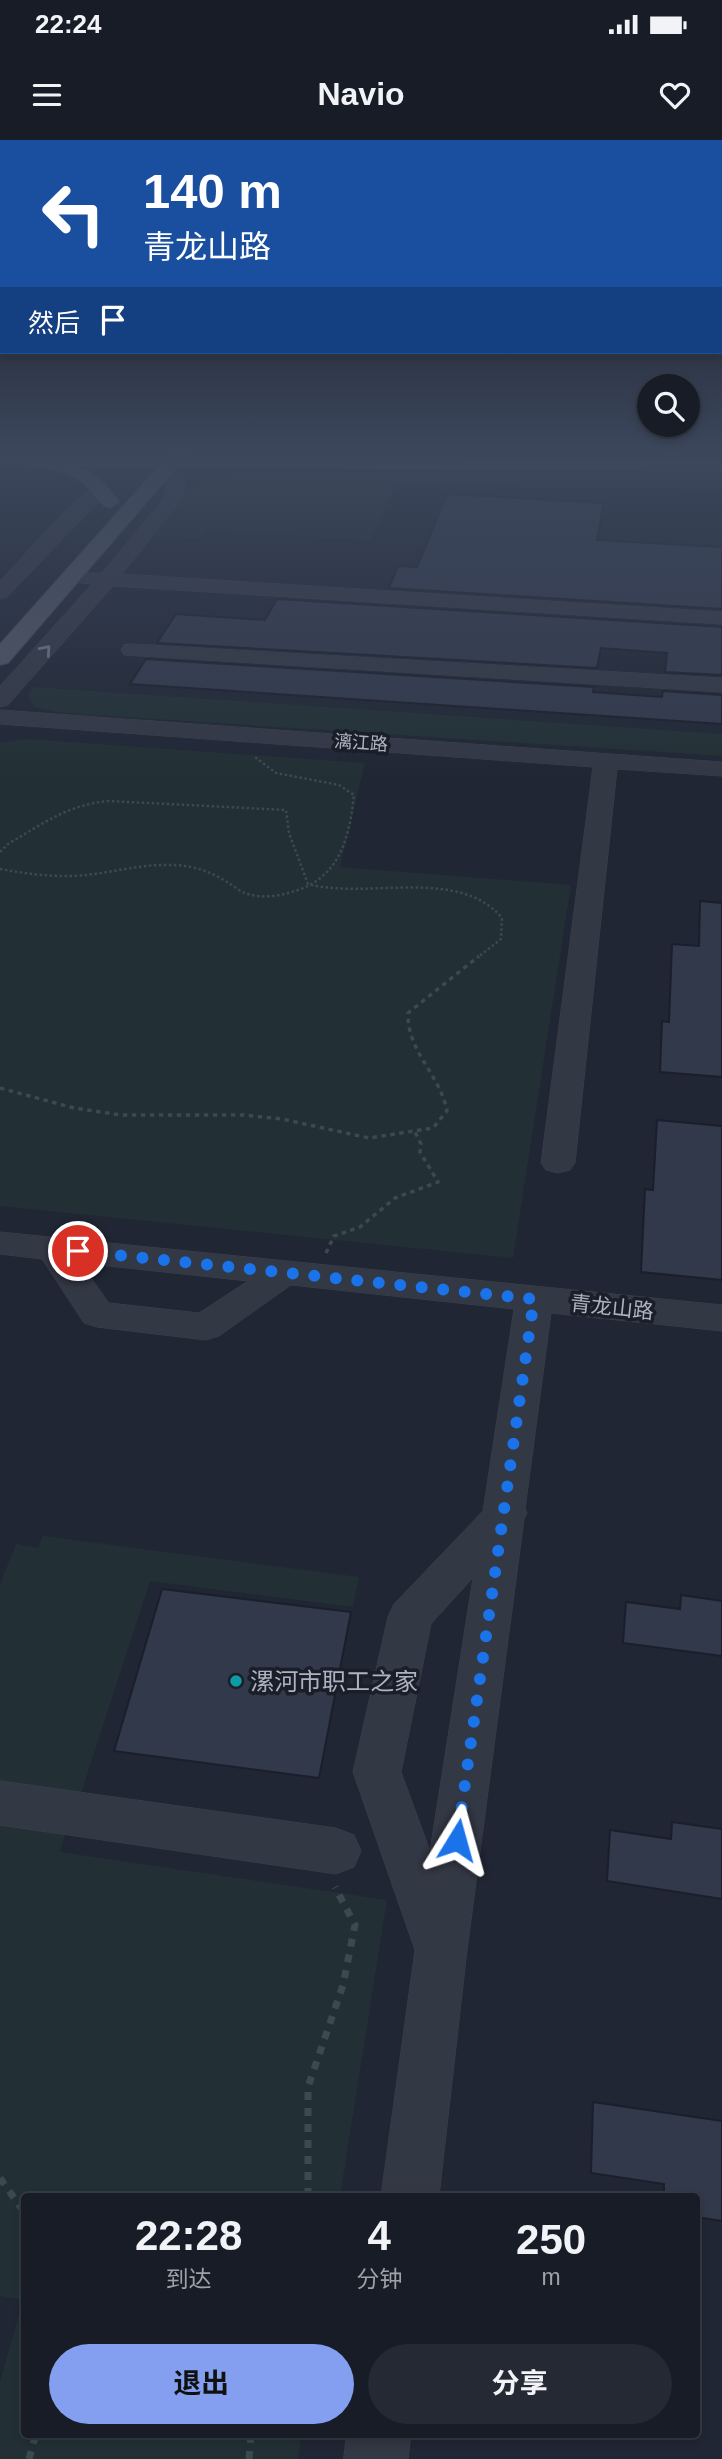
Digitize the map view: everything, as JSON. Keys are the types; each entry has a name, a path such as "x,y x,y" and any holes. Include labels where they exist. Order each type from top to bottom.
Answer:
{"main road":[{"path":"9,612 54,561"},
{"path":"0,658 85,561"},
{"path":"43,575 71,577"}],"street":[{"path":"0,593 31,561"},
{"path":"0,700 122,561"},
{"path":"21,573 43,575"},
{"path":"71,577 722,618"},
{"path":"132,650 722,685"},
{"name":"漓江路","path":"0,716 722,775"},
{"name":"漓江路","path":"0,726 248,743 722,769"},
{"path":"558,1163 606,764"},
{"name":"青龙山路","path":"0,1243 722,1318"},
{"path":"52,1249 97,1314 206,1327 300,1275"},
{"path":"410,2193 441,1950 506,1513 534,1299"},
{"path":"441,1950 377,1772 410,1617 506,1513"},
{"path":"0,1803 325,1849"},
{"path":"376,2459 379,2438"}],"path":[{"path":"0,869 56,876 165,865 189,866 202,869 245,893 264,897 282,897 327,874 338,860 354,795 339,785 276,773 247,752 248,743"},
{"path":"0,852 70,808 88,803 109,801 286,810 296,859 307,884"},
{"path":"0,1088 74,1108 121,1115 244,1115 282,1119 369,1138 433,1128 447,1111 446,1100 442,1089 415,1051 408,1033 408,1013 501,939 505,928 502,916 493,907 477,899 445,890 409,887 341,890 307,884"},
{"path":"300,1275 334,1236 360,1227 395,1198 438,1182 420,1152 421,1144 415,1132"},
{"path":"308,2193 308,2087 343,1985 355,1924 325,1849"},
{"path":"0,2178 21,2207"},
{"path":"29,2459 35,2438"},
{"path":"248,2459 251,2438"}],"shaded area":[{"path":"34,687 722,734 722,756 64,713 34,707 28,695"},
{"path":"27,739 365,763 340,867 571,885 513,1258 0,1206 0,743"},
{"path":"43,1536 359,1577 353,1607 150,1581 80,1796 0,1784 0,1584 16,1544 38,1548"},
{"path":"0,1814 68,1824 60,1852 387,1900 340,2193 21,2193 21,2300 0,2296"},
{"path":"21,2307 21,2438 301,2438 298,2459 0,2459 0,2382"}],"building":[{"path":"419,561 722,561 722,609 389,588 398,566 417,567"},
{"path":"277,599 722,627 722,675 665,672 667,653 601,648 597,668 157,643 176,614 265,620"},
{"path":"146,659 594,687 593,692 662,697 663,691 722,695 722,724 130,684"},
{"path":"700,901 722,903 722,1077 660,1072 662,1021 669,1022 672,944 699,946"},
{"path":"657,1120 722,1126 722,1280 641,1272 645,1189 653,1190"},
{"name":"漯河市职工之家","path":"162,1589 351,1612 319,1778 114,1751"},
{"path":"681,1595 722,1601 722,1656 623,1643 626,1602 680,1609"},
{"path":"672,1822 722,1829 722,1899 607,1881 610,1830 671,1839"},
{"path":"593,2102 722,2121 722,2221 700,2218 700,2193 664,2193 664,2184 591,2173"}],"place":[{"name":"漯河市职工之家","path":"236,1681"}],"route":[{"path":"78,1251 534,1299 506,1513 457,1840"}]}
